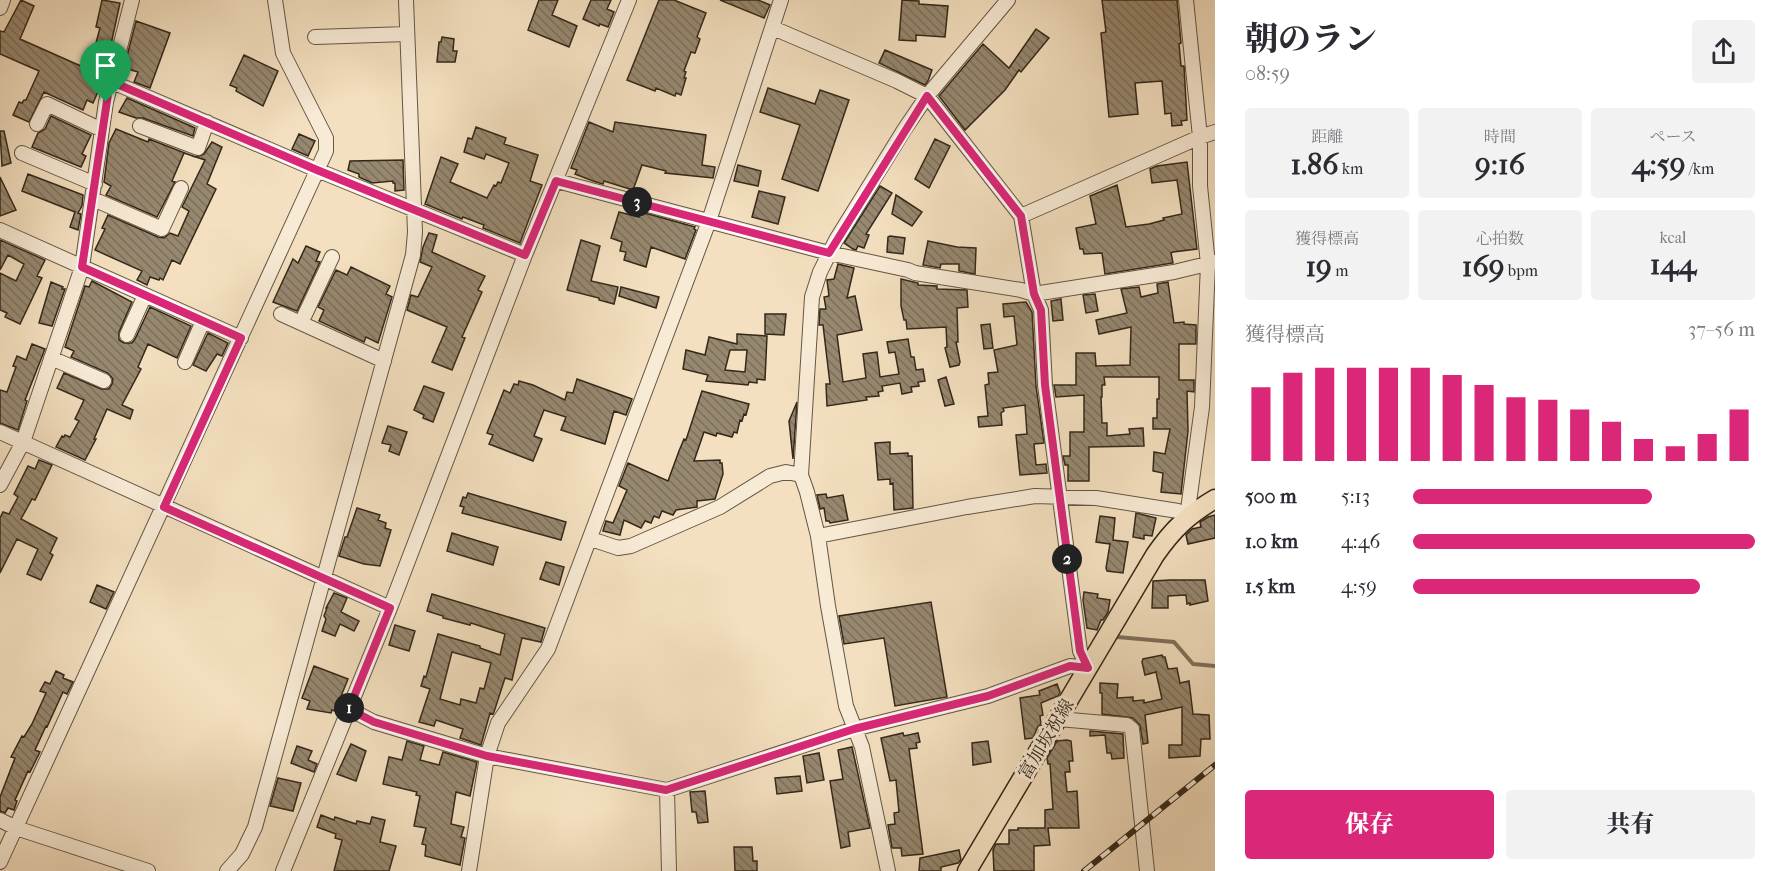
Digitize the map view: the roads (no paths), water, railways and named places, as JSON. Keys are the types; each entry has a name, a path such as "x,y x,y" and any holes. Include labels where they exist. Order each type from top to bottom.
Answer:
{"main road":[{"name":"富加坂祝線","path":"967,871 1155,555 1171,532 1188,517 1215,499"}],"street":[{"path":"0,8 3,0"},
{"path":"0,862 326,152 326,138 283,53 275,0"},
{"path":"227,871 242,854 255,826 413,255 416,232 406,0"},
{"path":"283,871 390,608 525,255 629,0"},
{"path":"469,871 487,756 498,723 548,649 709,221 781,0"},
{"path":"888,871 862,747 846,706 818,536 801,475 812,297 829,253 927,96 1008,0"},
{"path":"818,536 1035,496 1096,498 1178,511 1188,517 1202,407 1212,263 1200,186 1200,137 1186,0"},
{"path":"0,484 23,442 82,267 110,81 130,1"},
{"path":"772,28 927,96 1021,216 1034,294 1041,310 1045,385 1058,496 1080,651 1088,668"},
{"path":"315,37 407,34"},
{"path":"110,81 317,170 525,255"},
{"path":"37,124 47,104 102,130"},
{"path":"140,126 198,148 207,122"},
{"path":"1021,216 1215,132"},
{"path":"22,153 95,184"},
{"path":"556,181 829,253 915,273 1034,294 1174,272 1212,263"},
{"path":"93,199 162,229 181,188"},
{"path":"0,230 241,338"},
{"path":"302,323 332,257"},
{"path":"127,335 145,295"},
{"path":"281,314 384,361"},
{"path":"185,362 202,321"},
{"path":"51,358 104,381"},
{"path":"0,432 390,608"},
{"path":"591,539 618,548 631,546 720,507 770,476 786,472 801,475"},
{"path":"349,709 374,722 487,756 666,790 854,729 988,696 1070,666 1088,668"},
{"path":"1059,719 1127,725 1132,729 1147,871"},
{"path":"666,790 669,871"},
{"path":"0,820 16,828 148,871"}],"waterway":[{"path":"1117,637 1174,642 1193,664 1215,666"}],"railway":[{"path":"1084,871 1215,765"}]}
